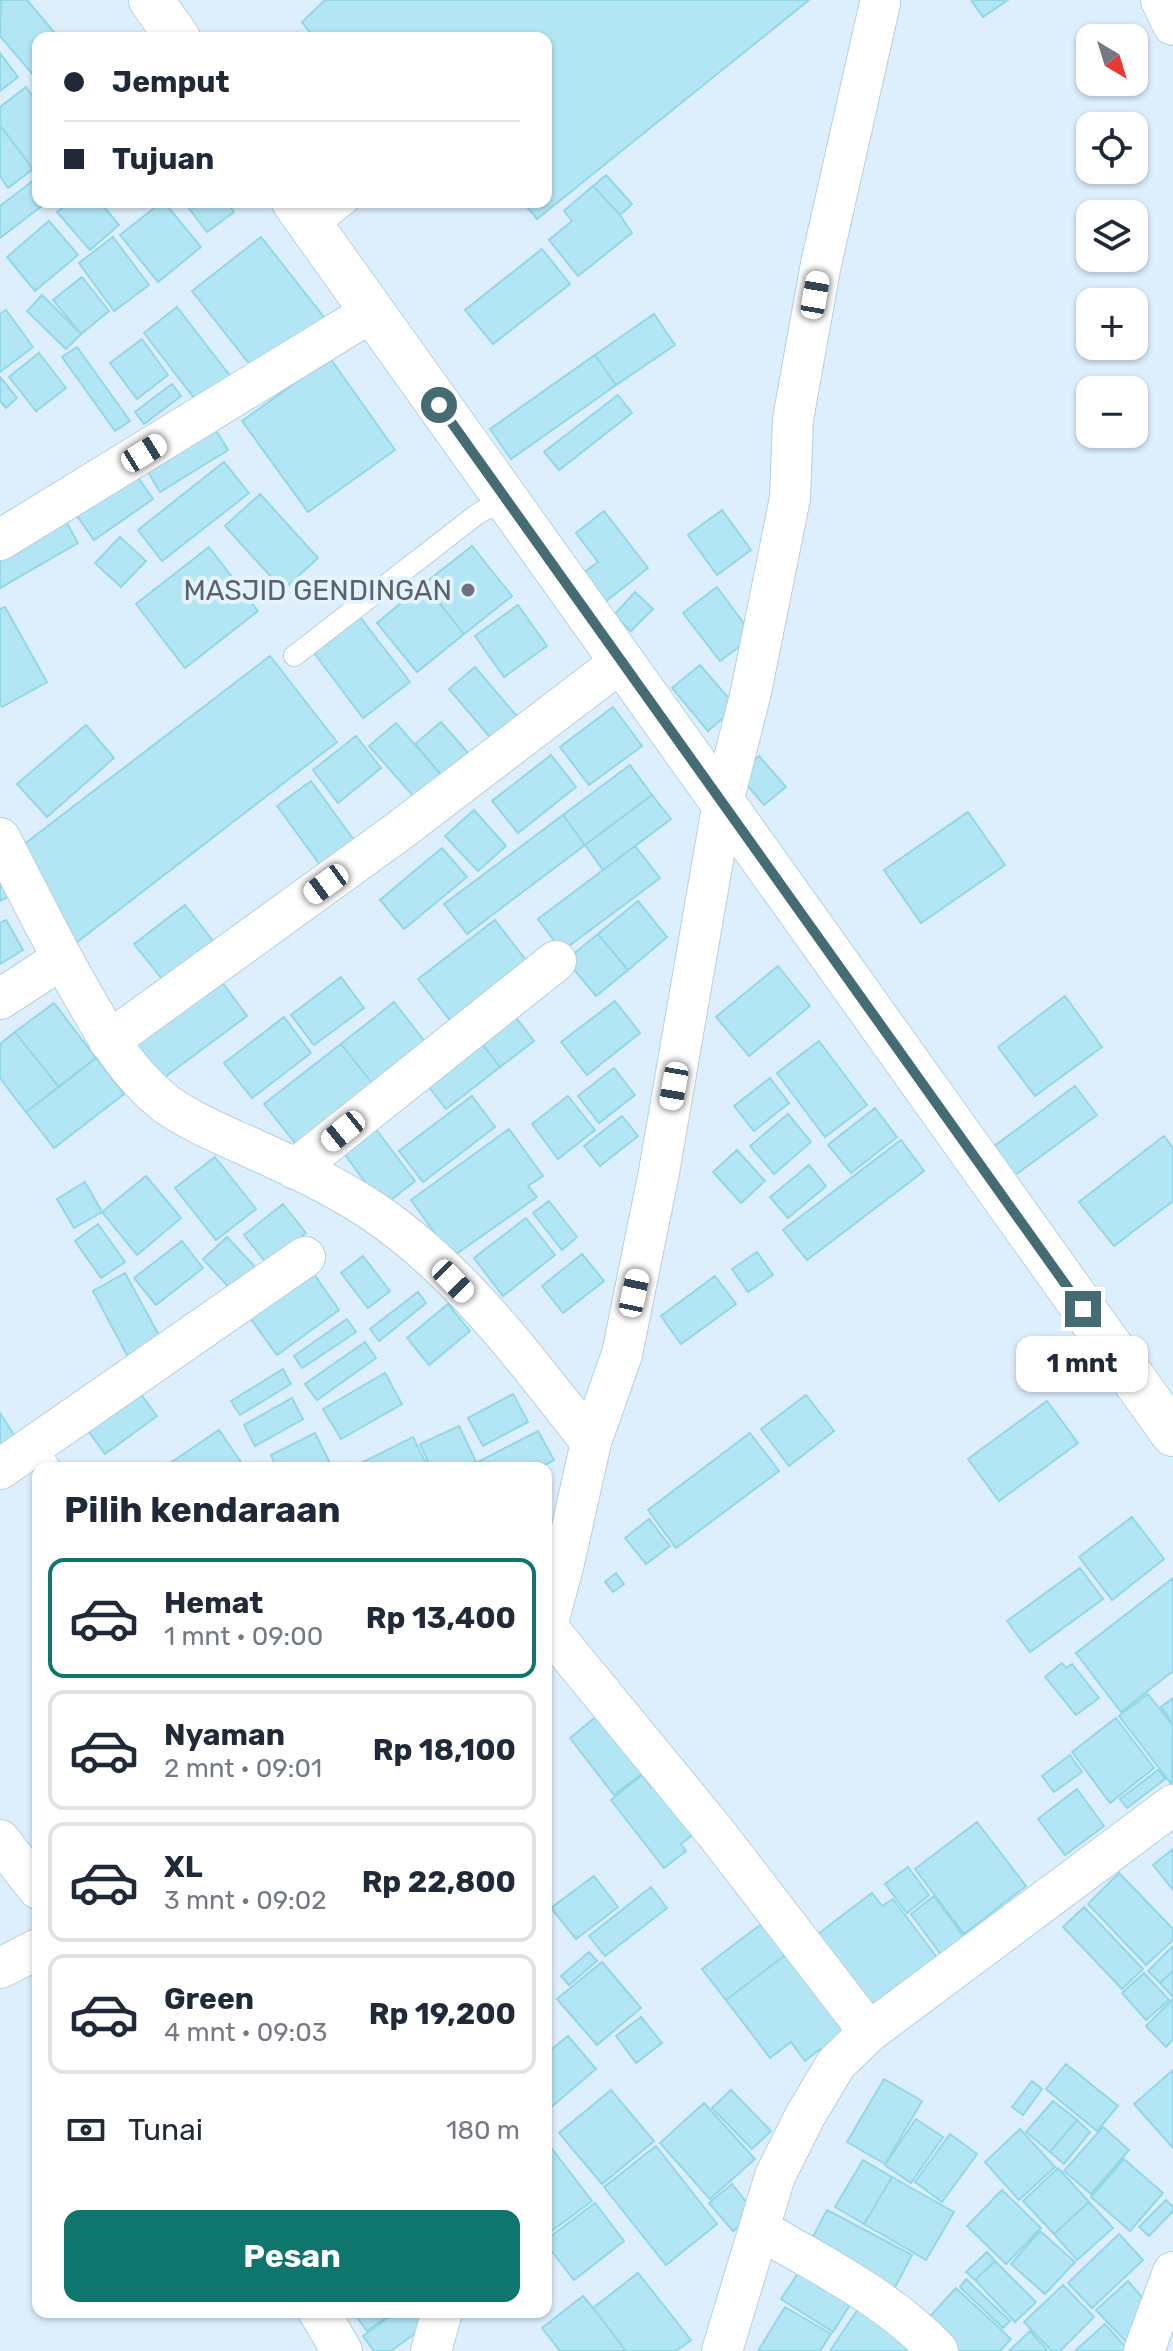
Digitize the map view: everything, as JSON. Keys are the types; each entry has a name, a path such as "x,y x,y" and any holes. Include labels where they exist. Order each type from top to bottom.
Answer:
{"street":[{"path":"151,0 174,32"},
{"path":"1161,0 1173,25"},
{"path":"552,1607 591,1442 622,1354 659,1172 723,802 751,692 790,498 793,419 821,264 880,3"},
{"path":"304,216 1173,1434"},
{"path":"1,537 373,311"},
{"path":"109,1041 399,831 622,661"},
{"path":"0,838 62,959 109,1041 129,1067 166,1104 203,1126 353,1198 410,1238 511,1340 591,1442"},
{"path":"0,999 62,959"},
{"path":"295,1169 556,961"},
{"path":"0,1469 43,1456 305,1257"},
{"path":"552,1635 716,1833 869,2032"},
{"path":"722,2351 775,2176 836,2064 869,2032 1173,1805"},
{"path":"0,1840 32,1881"},
{"path":"0,1968 32,1952"},
{"path":"759,2229 884,2304 938,2351"},
{"path":"1144,2351 1173,2272"},
{"path":"323,2318 342,2351"},
{"path":"431,2351 440,2318"}],"lane":[{"path":"304,216 330,208"},
{"path":"294,656 476,515 505,498"}],"building":[{"path":"1,0 27,0 54,32 32,32 32,74 0,36"},
{"path":"325,0 809,0 552,207 552,32 310,32 302,22"},
{"path":"971,0 1008,0 983,17"},
{"path":"0,53 18,77 0,91"},
{"path":"26,87 32,95 32,168 0,125 0,107"},
{"path":"0,125 32,170 8,188 0,176"},
{"path":"606,175 632,204 620,215 593,186"},
{"path":"32,182 32,208 39,208 0,238 0,206"},
{"path":"593,186 632,233 578,276 549,240 572,221 564,211"},
{"path":"62,208 105,208 119,225 90,250 57,212"},
{"path":"154,208 169,208 201,247 158,282 120,235"},
{"path":"189,208 231,208 234,212 207,232"},
{"path":"528,208 551,208 537,219"},
{"path":"49,221 78,255 35,291 7,257"},
{"path":"113,237 149,285 114,311 79,263"},
{"path":"261,237 324,317 255,371 192,291"},
{"path":"542,249 570,284 493,344 465,310"},
{"path":"82,277 109,311 81,334 53,300"},
{"path":"42,295 81,334 66,349 27,311"},
{"path":"177,307 234,381 201,407 144,333"},
{"path":"6,310 33,347 0,372 0,314"},
{"path":"654,314 675,345 616,385 595,355"},
{"path":"142,339 168,375 137,399 110,363"},
{"path":"77,347 130,421 115,431 62,357"},
{"path":"39,353 66,388 36,411 9,377"},
{"path":"595,355 616,385 511,459 490,429"},
{"path":"330,358 395,450 308,512 242,421"},
{"path":"0,377 17,398 6,408 0,401"},
{"path":"172,384 181,396 144,424 135,412"},
{"path":"618,395 632,413 559,470 544,452"},
{"path":"215,429 228,450 160,492 147,470"},
{"path":"224,462 249,493 162,561 138,530"},
{"path":"137,476 153,499 94,540 77,516"},
{"path":"260,494 318,558 283,590 225,526"},
{"path":"722,510 751,550 717,575 688,535"},
{"path":"604,511 648,568 600,606 578,577 598,562 576,533"},
{"path":"63,516 78,543 0,588 0,551"},
{"path":"120,537 146,561 121,587 95,563"},
{"name":"MASJID GENDINGAN","path":"472,546 512,596 464,634 424,584"},
{"path":"209,547 258,611 185,668 136,604"},
{"path":"424,584 464,634 417,672 377,623"},
{"path":"717,587 753,636 720,661 683,613"},
{"path":"635,592 653,609 631,631 614,615"},
{"path":"518,605 547,646 504,677 475,636"},
{"path":"5,607 47,682 2,707 0,609"},
{"path":"360,617 410,682 363,718 314,653"},
{"path":"270,656 337,742 77,942 10,855"},
{"path":"700,665 736,707 708,731 672,688"},
{"path":"475,667 526,727 500,749 449,689"},
{"path":"613,707 642,746 589,785 560,747"},
{"path":"441,722 476,762 449,784 415,744"},
{"path":"396,723 449,784 423,807 369,746"},
{"path":"86,725 114,758 47,817 17,784"},
{"path":"356,736 381,768 338,803 313,770"},
{"path":"551,755 576,787 518,833 492,801"},
{"path":"759,756 786,787 764,805 737,773"},
{"path":"630,765 652,795 585,845 563,815"},
{"path":"311,781 362,851 329,877 277,806"},
{"path":"652,795 671,819 603,870 585,845"},
{"path":"474,810 506,846 478,871 445,836"},
{"path":"968,812 1005,865 921,923 884,870"},
{"path":"563,815 585,845 467,934 444,904"},
{"path":"635,846 660,878 562,951 538,919"},
{"path":"442,848 467,877 404,929 380,900"},
{"path":"0,871 13,894 0,901"},
{"path":"638,901 667,937 628,970 598,934"},
{"path":"185,905 220,950 170,989 134,944"},
{"path":"6,920 23,950 0,964 0,923"},
{"path":"495,920 529,964 452,1023 418,979"},
{"path":"598,934 628,970 596,996 566,960"},
{"path":"778,966 810,1006 749,1056 716,1017"},
{"path":"341,977 364,1008 314,1045 291,1015"},
{"path":"222,982 247,1016 162,1079 137,1045"},
{"path":"1065,996 1102,1047 1035,1096 998,1047"},
{"path":"615,1001 640,1033 587,1075 561,1042"},
{"path":"394,1002 429,1047 376,1088 341,1044"},
{"path":"54,1003 96,1058 59,1087 15,1032"},
{"path":"510,1010 534,1041 500,1067 476,1036"},
{"path":"284,1017 311,1053 252,1098 224,1063"},
{"path":"15,1032 59,1087 26,1112 0,1078 0,1044"},
{"path":"476,1036 500,1067 446,1109 422,1078"},
{"path":"819,1041 867,1105 825,1137 777,1073"},
{"path":"341,1044 376,1088 300,1149 264,1104"},
{"path":"96,1058 124,1094 54,1148 26,1112"},
{"path":"614,1068 635,1095 599,1123 578,1096"},
{"path":"770,1078 789,1103 754,1131 734,1106"},
{"path":"1075,1086 1097,1115 1014,1176 993,1147"},
{"path":"472,1096 495,1127 423,1182 399,1151"},
{"path":"568,1096 595,1130 558,1159 532,1124"},
{"path":"875,1108 897,1137 851,1173 828,1145"},
{"path":"788,1114 811,1142 774,1174 750,1146"},
{"path":"366,1116 415,1181 383,1206 334,1140"},
{"path":"622,1116 638,1136 600,1166 584,1146"},
{"path":"509,1129 543,1176 528,1186 537,1197 452,1257 411,1200"},
{"path":"1164,1136 1173,1148 1173,1201 1114,1246 1079,1202"},
{"path":"901,1140 924,1171 807,1260 783,1230"},
{"path":"737,1150 765,1181 741,1203 713,1172"},
{"path":"215,1157 256,1209 216,1240 175,1188"},
{"path":"809,1165 826,1186 788,1218 770,1197"},
{"path":"146,1176 181,1218 137,1255 102,1212"},
{"path":"85,1182 102,1212 74,1228 57,1199"},
{"path":"549,1201 577,1237 562,1250 533,1213"},
{"path":"283,1204 306,1233 267,1264 244,1235"},
{"path":"526,1218 555,1255 503,1296 474,1258"},
{"path":"98,1224 125,1262 101,1278 75,1241"},
{"path":"227,1237 258,1270 234,1293 203,1259"},
{"path":"182,1241 203,1268 156,1305 134,1278"},
{"path":"757,1252 773,1275 748,1292 732,1269"},
{"path":"582,1254 604,1281 563,1313 542,1286"},
{"path":"363,1256 390,1291 368,1308 341,1273"},
{"path":"311,1270 339,1310 277,1355 248,1315"},
{"path":"125,1273 160,1337 129,1359 93,1291"},
{"path":"715,1276 736,1304 681,1344 661,1316"},
{"path":"418,1292 426,1303 379,1341 370,1329"},
{"path":"448,1304 470,1331 429,1365 407,1338"},
{"path":"347,1319 356,1332 302,1368 294,1356"},
{"path":"365,1342 376,1358 317,1400 305,1384"},
{"path":"283,1369 291,1384 240,1415 231,1401"},
{"path":"385,1373 402,1404 341,1439 323,1409"},
{"path":"137,1389 157,1416 105,1454 86,1428"},
{"path":"513,1394 528,1422 483,1446 468,1418"},
{"path":"806,1395 834,1431 789,1466 761,1429"},
{"path":"292,1398 303,1419 255,1446 244,1425"},
{"path":"1047,1401 1078,1443 999,1501 968,1459"},
{"path":"0,1413 21,1446 0,1460"},
{"path":"459,1426 476,1462 428,1462 420,1444"},
{"path":"219,1430 241,1462 172,1462"},
{"path":"538,1431 554,1460 550,1462 478,1462"},
{"path":"315,1433 330,1462 274,1462 271,1455"},
{"path":"750,1433 779,1471 676,1548 648,1510"},
{"path":"413,1437 425,1462 363,1462"},
{"path":"1132,1517 1164,1559 1112,1600 1079,1557"},
{"path":"649,1519 670,1546 646,1564 625,1538"},
{"path":"1080,1568 1103,1599 1030,1652 1007,1621"},
{"path":"616,1573 624,1584 613,1592 605,1582"},
{"path":"1173,1578 1173,1671 1121,1712 1076,1653"},
{"path":"1062,1663 1066,1668 1072,1664 1099,1698 1076,1715 1045,1677"},
{"path":"1148,1694 1173,1726 1172,1785 1119,1716"},
{"path":"1173,1698 1173,1723 1161,1707"},
{"path":"603,1711 649,1768 614,1795 570,1738"},
{"path":"1116,1718 1154,1768 1110,1803 1072,1752"},
{"path":"1070,1755 1082,1772 1054,1792 1042,1776"},
{"path":"1158,1770 1165,1779 1127,1808 1120,1799"},
{"path":"642,1775 651,1787 657,1783 696,1832 681,1844 686,1851 664,1868 611,1800"},
{"path":"1077,1789 1104,1826 1065,1855 1038,1819"},
{"path":"977,1822 1026,1886 964,1934 915,1869"},
{"path":"1173,1849 1173,1890 1153,1865"},
{"path":"908,1867 929,1895 907,1913 885,1884"},
{"path":"1119,1873 1173,1929 1173,1940 1146,1965 1088,1904"},
{"path":"594,1876 618,1907 576,1939 552,1907"},
{"path":"651,1887 667,1908 605,1956 589,1936"},
{"path":"872,1893 882,1906 893,1899 941,1963 871,2014 814,1937"},
{"path":"934,1896 968,1943 945,1960 911,1914"},
{"path":"1084,1907 1143,1969 1122,1989 1063,1927"},
{"path":"768,1919 792,1950 726,2000 702,1969"},
{"path":"1173,1946 1173,1971 1160,1983 1148,1971"},
{"path":"792,1950 857,2035 826,2059 820,2049 805,2061 791,2042 770,2058 726,2000"},
{"path":"589,1952 597,1961 569,1985 561,1976"},
{"path":"602,1962 641,2008 597,2045 557,1999"},
{"path":"1173,1971 1173,1997 1160,1983"},
{"path":"1144,1973 1169,2000 1146,2020 1122,1993"},
{"path":"1173,1999 1173,2039 1166,2047 1146,2026"},
{"path":"641,2017 662,2043 636,2063 616,2036"},
{"path":"568,2036 596,2069 552,2106 552,2049"},
{"path":"1066,2064 1118,2106 1097,2131 1046,2089"},
{"path":"1173,2070 1173,2148 1134,2104"},
{"path":"884,2079 922,2101 885,2164 847,2142"},
{"path":"1032,2081 1042,2089 1023,2115 1012,2107"},
{"path":"611,2090 654,2141 602,2184 559,2133"},
{"path":"731,2090 771,2131 752,2149 712,2108"},
{"path":"1053,2101 1077,2120 1050,2152 1026,2132"},
{"path":"704,2103 755,2159 710,2199 660,2143"},
{"path":"916,2119 943,2137 911,2183 885,2165"},
{"path":"1077,2120 1090,2132 1064,2164 1050,2152"},
{"path":"1103,2127 1129,2150 1091,2194 1064,2171"},
{"path":"1020,2129 1055,2167 1019,2200 985,2162"},
{"path":"950,2134 977,2154 942,2202 915,2182"},
{"path":"656,2146 717,2224 666,2265 604,2187"},
{"path":"552,2149 592,2201 552,2231"},
{"path":"1124,2159 1163,2193 1130,2231 1091,2197"},
{"path":"863,2160 892,2177 864,2224 835,2207"},
{"path":"1058,2168 1089,2202 1054,2234 1023,2201"},
{"path":"892,2177 954,2212 926,2260 864,2224"},
{"path":"732,2184 755,2213 733,2231 709,2203"},
{"path":"1002,2190 1041,2228 1006,2264 967,2226"},
{"path":"1166,2200 1173,2211 1149,2236 1139,2227"},
{"path":"1089,2202 1113,2228 1077,2260 1054,2234"},
{"path":"595,2203 624,2241 574,2280 552,2252 552,2235"},
{"path":"827,2210 912,2255 891,2295 806,2250"},
{"path":"1040,2231 1075,2262 1045,2294 1011,2264"},
{"path":"1119,2234 1143,2260 1092,2308 1068,2283"},
{"path":"987,2252 995,2261 975,2280 966,2272"},
{"path":"806,2261 857,2294 833,2332 781,2299"},
{"path":"995,2261 1036,2302 1015,2322 975,2280"},
{"path":"638,2273 691,2340 676,2351 626,2351 593,2308"},
{"path":"966,2279 1010,2321 1003,2328 960,2287"},
{"path":"1128,2281 1146,2302 1132,2348 1096,2310"},
{"path":"1063,2285 1094,2317 1060,2351 1052,2351 1024,2322"},
{"path":"956,2288 1011,2339 1000,2351 951,2351 922,2325"},
{"path":"583,2296 626,2351 560,2351 542,2328"},
{"path":"862,2303 912,2351 830,2351"},
{"path":"785,2307 831,2334 820,2351 758,2351"},
{"path":"357,2318 385,2318 367,2331"},
{"path":"388,2318 436,2318 391,2351 374,2351 363,2336"},
{"path":"1105,2324 1129,2351 1075,2351"},
{"path":"1030,2331 1048,2351 1009,2351"}],"place":[{"name":"MASJID GENDINGAN","path":"468,590"}],"route":[{"path":"439,405 1083,1309"}]}
